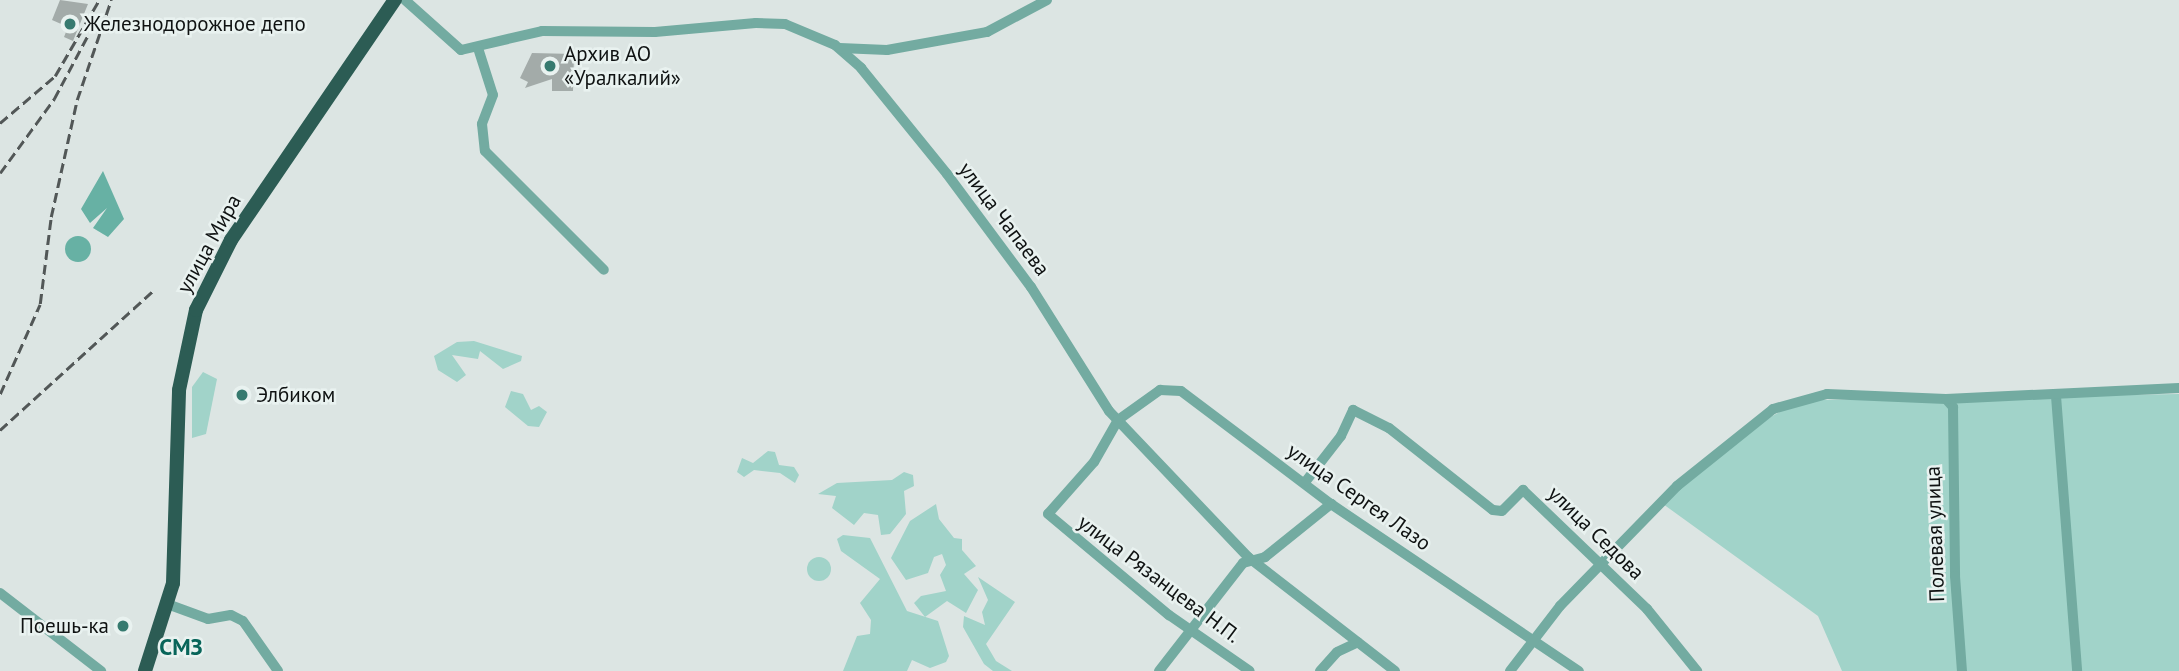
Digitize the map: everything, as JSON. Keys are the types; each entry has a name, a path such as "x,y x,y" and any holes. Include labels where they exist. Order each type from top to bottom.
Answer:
{"highway":[{"name":"улица Мира","path":"145,671 170,605 179,390 196,310 231,240 395,0"}],"street":[{"name":"улица Чапаева","path":"405,0 454,47 478,48 542,31 654,32 756,23 795,26 840,48 954,184 1031,287 1118,420 1252,561 1395,671"},
{"path":"840,48 887,50 987,32 1047,0"},
{"path":"478,48 493,95 481,144 604,270"},
{"name":"улица Сергея Лазо","path":"1118,420 1160,390 1175,388 1306,481 1331,504 1580,671"},
{"path":"1510,671 1532,641 1677,486 1773,409 1827,394 1946,399 2056,396 2179,388"},
{"path":"2056,396 2077,671"},
{"name":"Полевая улица","path":"1946,399 1953,407 1955,576 1962,671"},
{"name":"улица Седова","path":"1306,481 1341,436 1353,410 1388,428 1493,510 1502,511 1523,490 1647,609 1697,671"},
{"name":"улица Рязанцева Н.П.","path":"1118,420 1094,462 1048,514 1192,630 1250,671"},
{"path":"1159,671 1243,563 1265,557 1331,504"},
{"path":"0,593 101,671"},
{"path":"170,605 208,619 231,615 243,621 278,671"},
{"path":"1320,671 1337,652 1357,642"}],"shaded area":[{"path":"103,171 124,219 108,237 93,228 107,208 90,223 81,209"},
{"path":"78,236 87,240 91,249 87,258 78,262 69,258 65,249 69,240"},
{"path":"474,341 522,356 521,361 503,369 480,351 478,359 452,355 466,375 457,382 438,370 434,356 457,342"},
{"path":"203,372 217,379 206,434 192,438 192,387"},
{"path":"511,391 523,394 531,410 539,406 547,412 539,427 528,426 505,407"},
{"path":"2179,394 2179,671 1842,671 1818,616 1663,504 1729,440 1783,410 1821,400"},
{"path":"768,451 775,452 779,465 794,467 799,475 795,483 780,473 754,470 744,477 737,472 742,458 753,463"},
{"path":"904,472 913,475 914,486 904,491 906,514 890,534 881,535 878,515 864,513 854,525 832,508 836,496 818,494 837,483 892,480"},
{"path":"936,504 939,519 954,538 962,539 962,550 976,566 964,574 978,590 966,613 947,601 925,617 914,603 921,596 946,591 940,575 946,565 942,554 934,557 928,573 906,580 891,558 910,521"},
{"path":"843,535 870,538 907,611 938,621 949,656 946,662 930,668 912,660 907,671 843,671 857,636 870,634 871,620 860,603 880,579 841,551 837,539"},
{"path":"819,557 828,560 831,569 828,578 819,581 810,578 807,569 810,560"},
{"path":"978,577 1015,602 986,644 996,661 1012,671 993,671 984,664 963,627 964,616 985,625 982,612 988,600"}],"building":[{"name":"Железнодорожное депо","path":"60,0 88,4 73,41 64,37 68,27 52,20"},
{"name":"Архив АО «Уралкалий»","path":"532,53 574,54 573,91 552,91 552,79 525,88 528,82 520,78"}],"railway":[{"path":"0,123 55,76 99,0"},
{"path":"0,394 40,304 51,217 77,100 111,0"},
{"path":"0,173 54,99 88,35"},
{"path":"0,430 153,291"}],"place":[{"name":"Железнодорожное депо","path":"70,24"},
{"name":"Архив АО «Уралкалий»","path":"550,66"},
{"name":"Элбиком","path":"242,395"},
{"name":"Поешь-ка","path":"123,626"}],"district":[{"name":"СМЗ","path":"181,647"}]}
